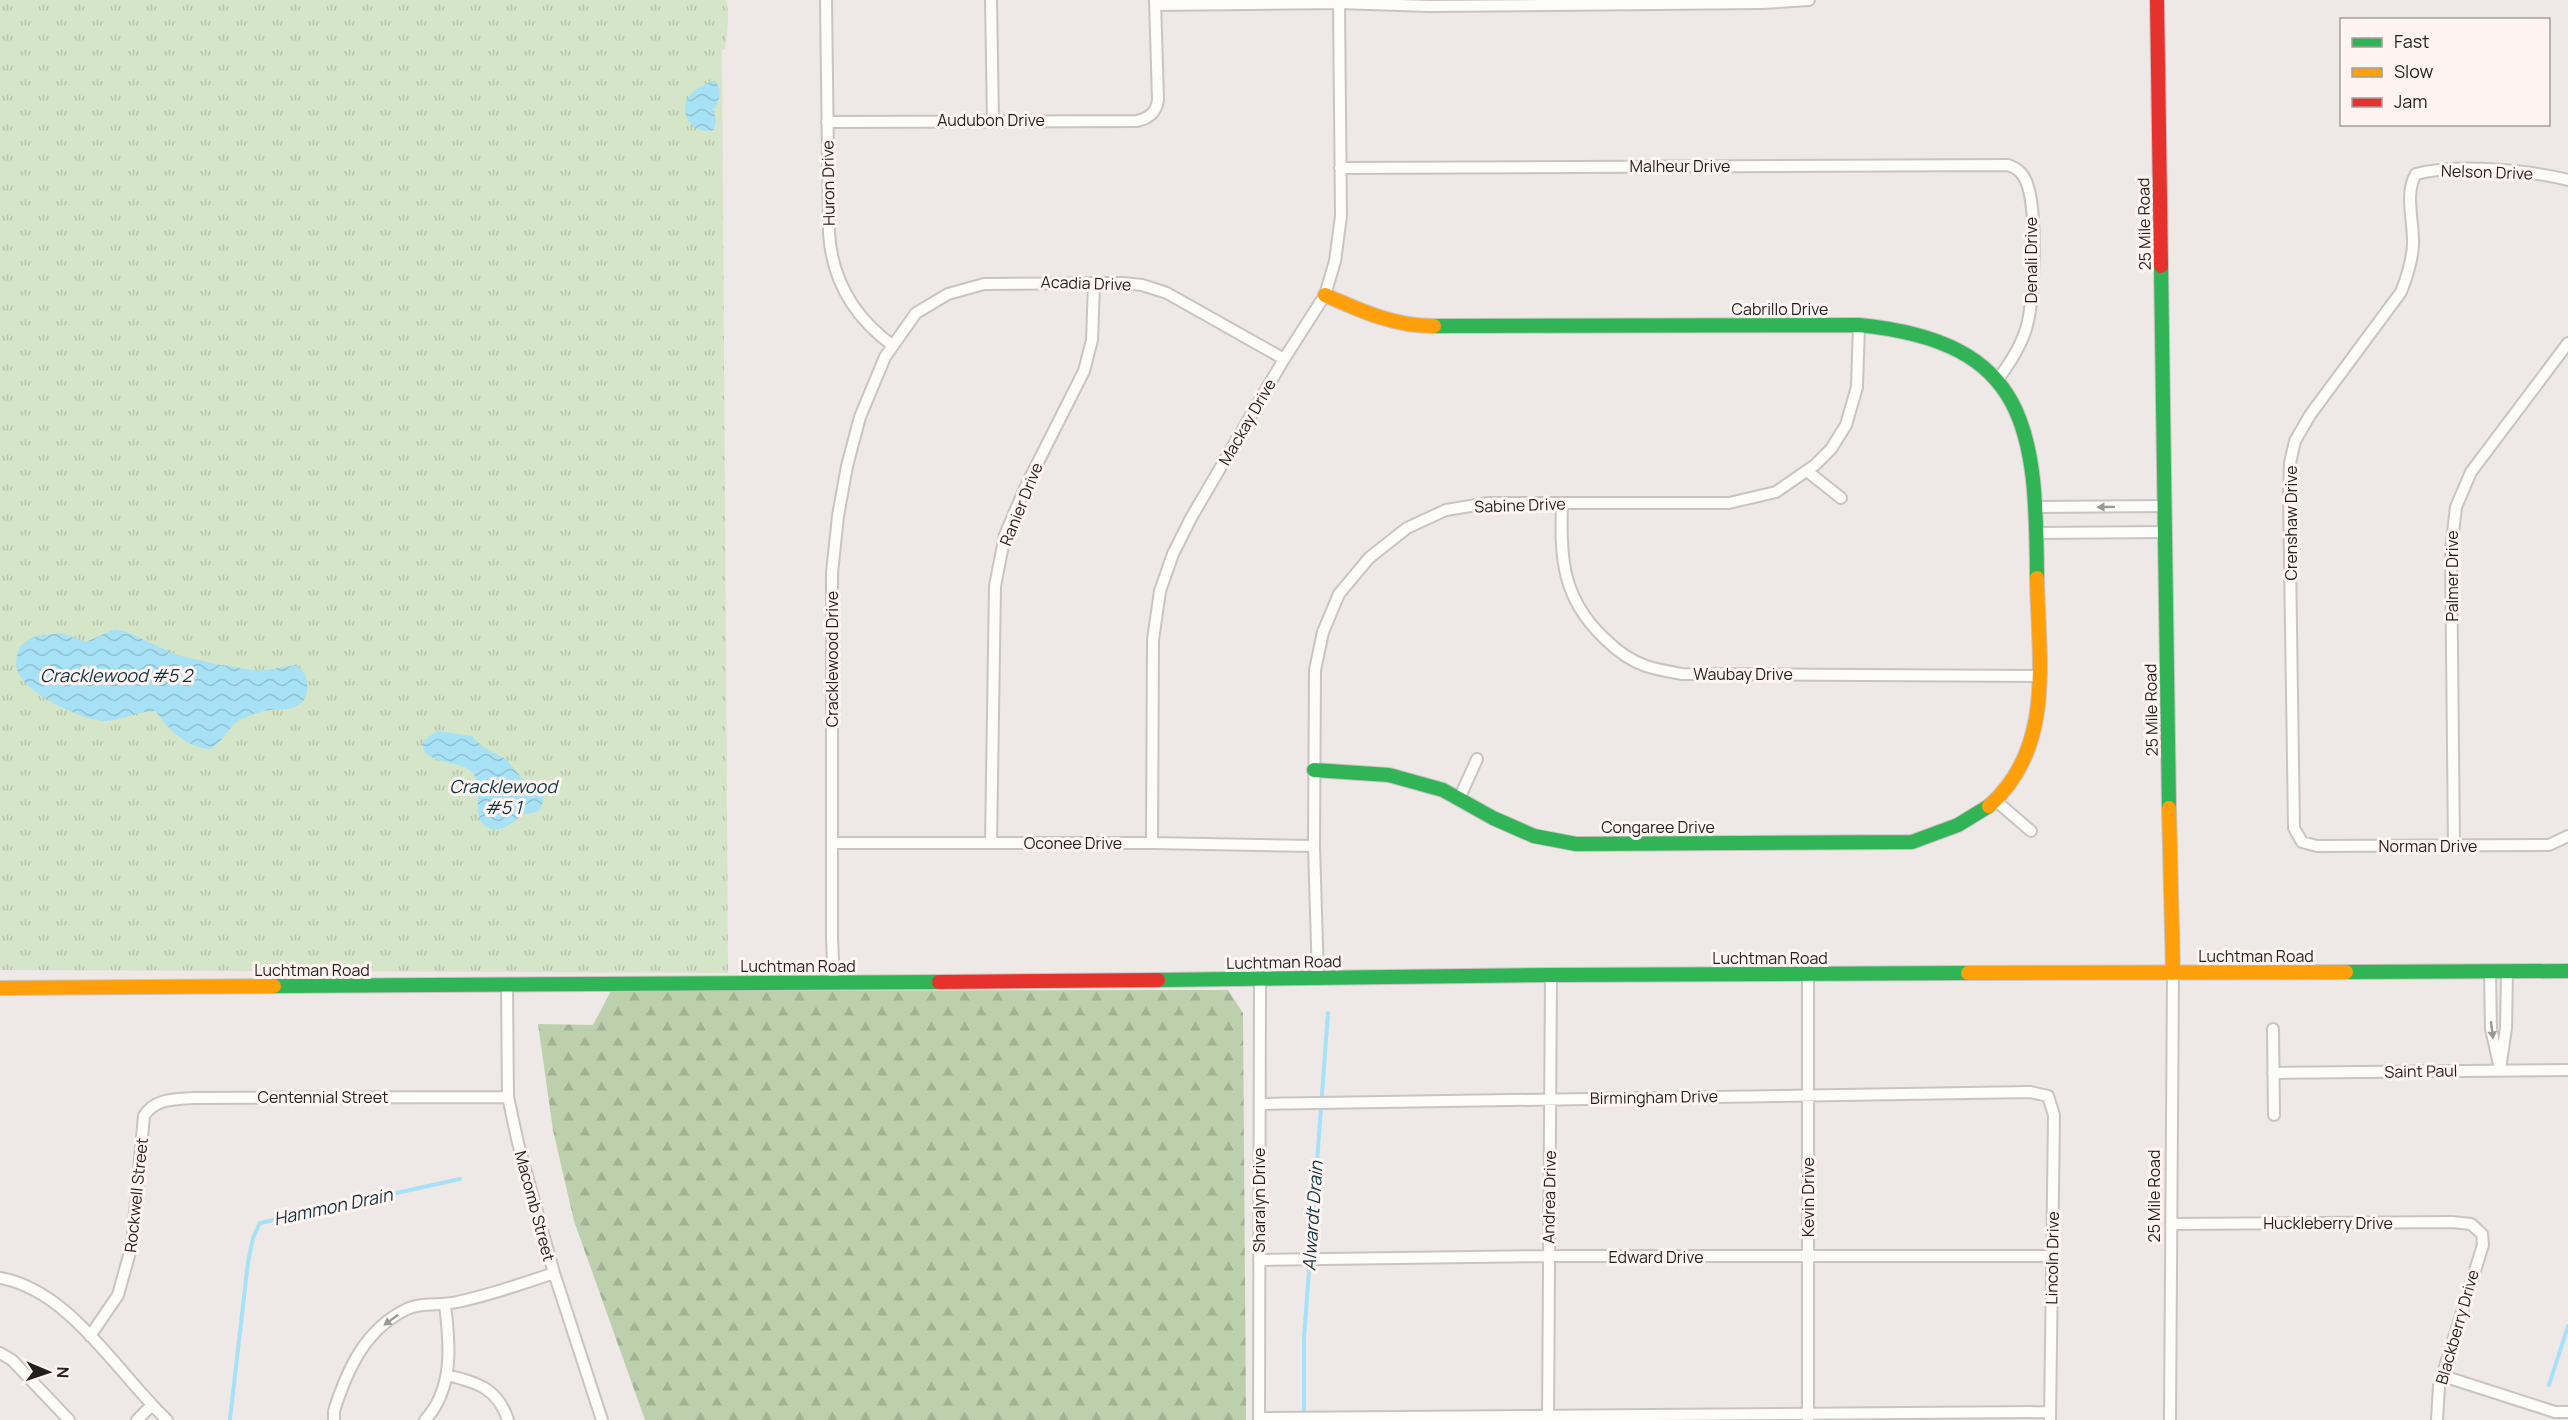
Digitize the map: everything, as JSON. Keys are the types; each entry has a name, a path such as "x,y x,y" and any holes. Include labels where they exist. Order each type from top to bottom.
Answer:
{"street":[{"name":"Huron Drive","path":"826,0 829,233 836,274 847,298 865,323 892,345"},
{"path":"991,0 993,120"},
{"path":"1155,2 1429,6 1809,0"},
{"name":"25 Mile Road","path":"2157,0 2170,944 2173,973 2170,1420"},
{"name":"Audubon Drive","path":"827,122 1137,121 1146,118 1153,114 1158,100 1155,2"},
{"name":"Mackay Drive","path":"1152,843 1153,640 1160,591 1173,554 1191,518 1284,359 1325,295 1335,261 1340,224 1339,3"},
{"name":"Malheur Drive","path":"1340,168 2008,165 2018,169"},
{"name":"Nelson Drive","path":"2411,182 2416,174 2458,168 2549,175 2568,180"},
{"name":"Denali Drive","path":"1997,381 2016,354 2031,310 2033,231 2026,180 2018,169"},
{"name":"Crenshaw Drive","path":"2294,828 2290,464 2295,441 2310,415 2401,292 2407,278 2413,246 2411,182"},
{"name":"Acadia Drive","path":"892,345 916,313 948,294 984,284 1122,283 1142,285 1167,292 1284,359"},
{"name":"Ranier Drive","path":"991,843 995,586 1005,535 1021,497 1084,371 1092,340 1094,284"},
{"name":"Cabrillo Drive","path":"1325,295 1377,318 1421,326 1859,325 1898,328 1931,337 1967,353 1997,381 2013,406 2029,450 2036,507 2039,708 2035,730 2017,773 1999,797"},
{"name":"Sabine Drive","path":"1318,979 1314,846 1315,670 1323,632 1339,594 1370,558 1407,528 1446,510 1489,503 1729,503 1776,492 1807,471 1831,449 1846,425 1857,387 1859,325"},
{"name":"Palmer Drive","path":"2454,846 2451,550 2456,507 2471,472 2568,343"},
{"name":"Cracklewood Drive","path":"834,982 832,573 838,516 847,466 860,417 892,345"},
{"path":"1807,471 1841,498"},
{"name":"Waubay Drive","path":"1562,503 1561,547 1569,589 1586,621 1613,647 1645,666 1682,674 2039,676"},
{"path":"2036,507 2164,506"},
{"path":"2036,533 2165,532"},
{"path":"1459,799 1477,759"},
{"name":"Congaree Drive","path":"1314,770 1389,775 1443,790 1534,836 1576,844 1912,842 1942,834 1973,817 1999,797"},
{"path":"1999,797 2031,831"},
{"name":"Norman Drive","path":"2294,828 2302,842 2312,846 2548,845 2568,836"},
{"name":"Oconee Drive","path":"832,843 1152,843 1314,846"},
{"path":"2500,1069 2506,1028 2507,971"},
{"name":"Luchtman Road","path":"0,988 1318,979 1551,975 2568,971"},
{"path":"2490,972 2491,1029 2500,1069"},
{"name":"Kevin Drive","path":"1808,974 1808,1417"},
{"name":"Andrea Drive","path":"1548,1418 1551,975"},
{"name":"Sharalyn Drive","path":"1259,1419 1260,979"},
{"name":"Macomb Street","path":"507,985 508,1097 518,1143 554,1273 602,1420"},
{"path":"2273,1029 2274,1115"},
{"name":"Saint Paul","path":"2274,1073 2568,1070"},
{"name":"Birmingham Drive","path":"1260,1104 2030,1092 2048,1096"},
{"name":"Lincoln Drive","path":"2048,1096 2054,1115 2050,1416"},
{"name":"Centennial Street","path":"144,1116 150,1107 170,1099 508,1097"},
{"name":"Rockwell Street","path":"90,1336 118,1295 128,1265 132,1245 144,1116"},
{"name":"Huckleberry Drive","path":"2171,1224 2452,1222 2471,1224 2482,1234"},
{"name":"Blackberry Drive","path":"2437,1420 2439,1386 2482,1245 2482,1234"},
{"name":"Edward Drive","path":"1259,1260 1548,1256 2052,1256"},
{"path":"334,1420 334,1411 342,1385 352,1362 365,1342 408,1308 446,1305 495,1293 554,1273"},
{"path":"0,1278 14,1281 59,1306 90,1336 151,1406 167,1420"},
{"path":"424,1420 440,1396 447,1375 449,1336 446,1305"},
{"path":"0,1353 12,1360 69,1420"},
{"path":"447,1375 477,1382 497,1400 508,1420"},
{"path":"2442,1376 2555,1412 2568,1412"},
{"path":"137,1420 151,1406"},
{"path":"1259,1419 2050,1416"}],"green space":[{"path":"0,0 726,0 728,24 725,49 722,50 728,973 0,970"},
{"path":"1228,990 1243,1013 1246,1420 645,1420 574,1221 553,1130 538,1024 593,1025 611,991"}],"water":[{"path":"712,81 716,82 720,93 713,111 716,119 714,130 708,131 692,125 685,109 686,102 693,92"},
{"name":"Cracklewood #5 2","path":"115,629 127,632 177,655 215,664 259,671 296,665 306,677 305,697 302,702 293,707 261,712 239,720 215,746 206,749 191,744 177,735 156,711 106,721 69,711 30,687 17,669 20,646 33,637 61,633 86,642"},
{"name":"Cracklewood #5 1","path":"437,731 472,736 483,747 506,759 525,782 540,790 544,800 539,811 525,814 502,829 492,829 484,825 478,812 478,786 472,772 458,765 433,758 423,749 423,741"}],"waterway":[{"name":"Alwardt Drain","path":"1304,1416 1304,1338 1328,1013"},
{"name":"Hammon Drain","path":"230,1419 248,1262 253,1238 260,1223 460,1179"},
{"path":"2549,1385 2568,1326"}],"traffic: fast":[{"path":"2161,266 2169,808"},
{"path":"1434,326 1859,325 1916,335 1959,351 1990,373 2012,402 2025,437 2033,478 2037,578"},
{"path":"1314,770 1389,775 1443,790 1493,818 1534,836 1576,844 1912,842 1958,825 1989,806"},
{"path":"2346,972 2568,971"},
{"path":"1158,980 1968,973"},
{"path":"274,986 939,982"}],"traffic: slow":[{"path":"1325,295 1391,320 1434,326"},
{"path":"1989,806 2010,783 2025,757 2034,729 2040,669 2037,578"},
{"path":"2169,808 2173,973"},
{"path":"1968,973 2346,972"},
{"path":"0,988 274,986"}],"traffic: jam":[{"path":"2157,0 2161,266"},
{"path":"939,982 1158,980"}]}
